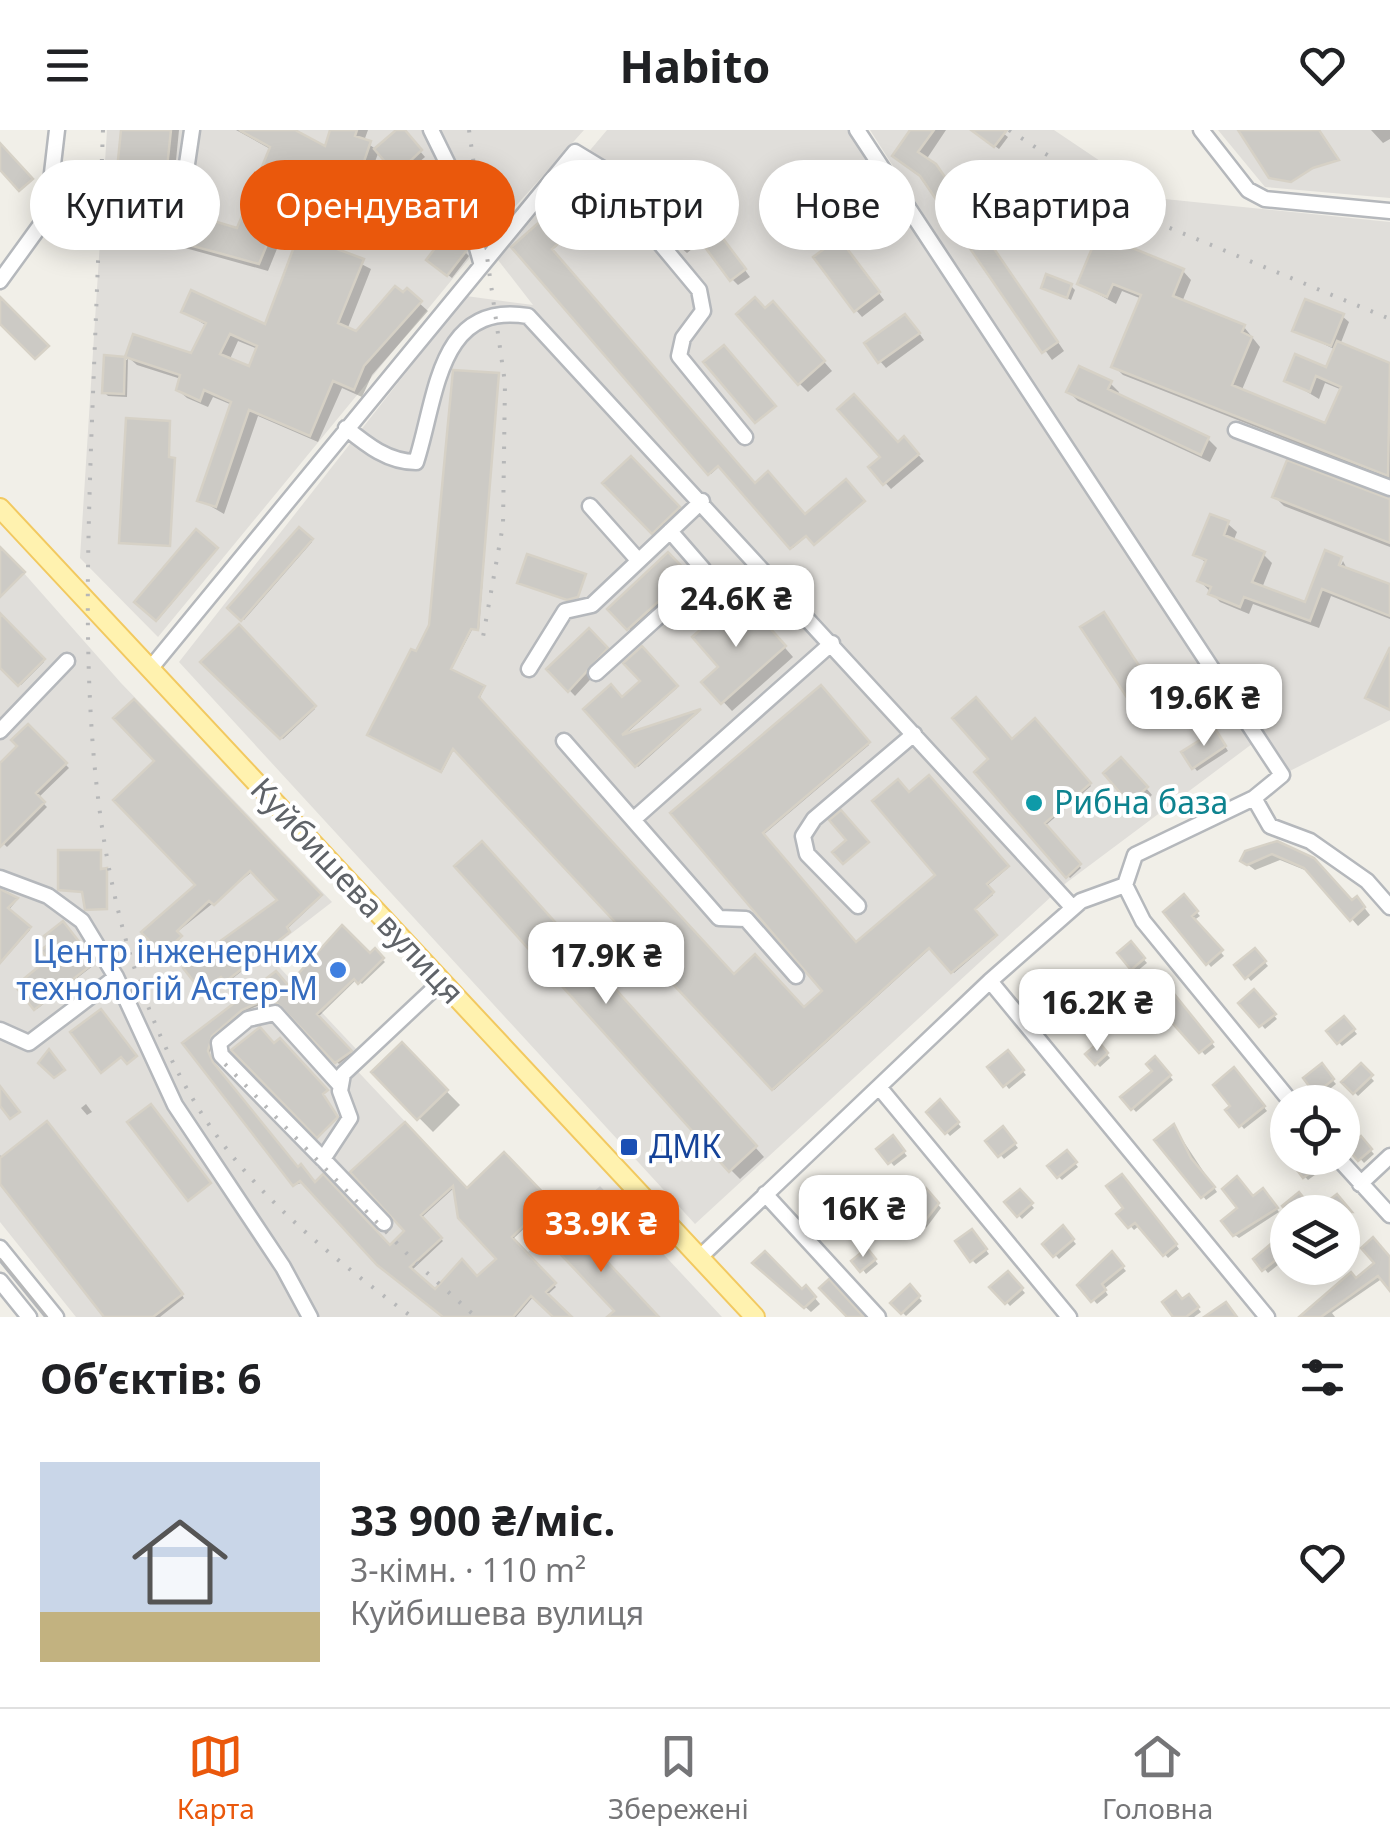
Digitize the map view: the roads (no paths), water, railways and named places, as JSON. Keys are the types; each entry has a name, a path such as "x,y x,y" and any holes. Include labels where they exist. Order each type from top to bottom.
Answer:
{"main road":[{"name":"Куйбишева вулиця","path":"0,508 755,1317"}],"street":[{"path":"0,281 47,216 57,130"},
{"path":"188,160 192,130"},
{"path":"431,130 460,192 480,262"},
{"path":"858,130 1282,775 1254,798 1135,855 1125,885 1143,921 1277,1085"},
{"path":"1201,130 1248,190 1265,199 1390,211"},
{"path":"150,669 480,262 575,152 608,172 634,212 698,290 703,311 683,338 679,356 744,437"},
{"path":"346,428 369,447 402,462 416,462 438,375 467,327 496,312 528,316 1073,908"},
{"path":"1236,430 1390,488"},
{"path":"529,669 565,611 592,604 702,501"},
{"path":"590,506 638,560"},
{"path":"596,673 701,578 704,569 670,531"},
{"path":"634,819 832,643"},
{"path":"0,732 68,662"},
{"path":"858,906 807,854 802,836 814,820 914,734"},
{"path":"564,741 720,918 746,919 796,976"},
{"path":"1254,798 1270,826 1310,841 1366,882 1390,908"},
{"path":"0,878 48,896 82,921 116,977 175,1105 283,1267 310,1317"},
{"path":"700,1258 990,981 1073,908 1125,885"},
{"path":"0,1030 29,1043 116,977"},
{"path":"339,1084 342,1074 442,981"},
{"path":"990,981 1268,1317"},
{"path":"323,1159 350,1118 339,1084 275,1013 248,1020 219,1043 220,1054 384,1223"},
{"path":"878,1087 1070,1317"},
{"path":"1360,1184 1390,1156"},
{"path":"1352,1175 1390,1215"},
{"path":"765,1194 878,1317"},
{"path":"0,1248 56,1317"},
{"path":"0,1281 29,1317"}],"tram line":[{"path":"0,1259 47,1317"}],"railway":[{"path":"103,130 89,531 90,699 96,783 109,866 128,947 156,1026 215,1134 292,1220 412,1317"},
{"path":"469,130 505,383 503,525 483,637"},
{"path":"1009,130 1141,216 1390,319"},
{"path":"225,1064 414,1261 476,1317"}],"place":[{"name":"Рибна база","path":"1034,803"},
{"name":"Центр інженерних технологій Астер-М","path":"338,970"},
{"name":"ДМК","path":"629,1147"}]}
